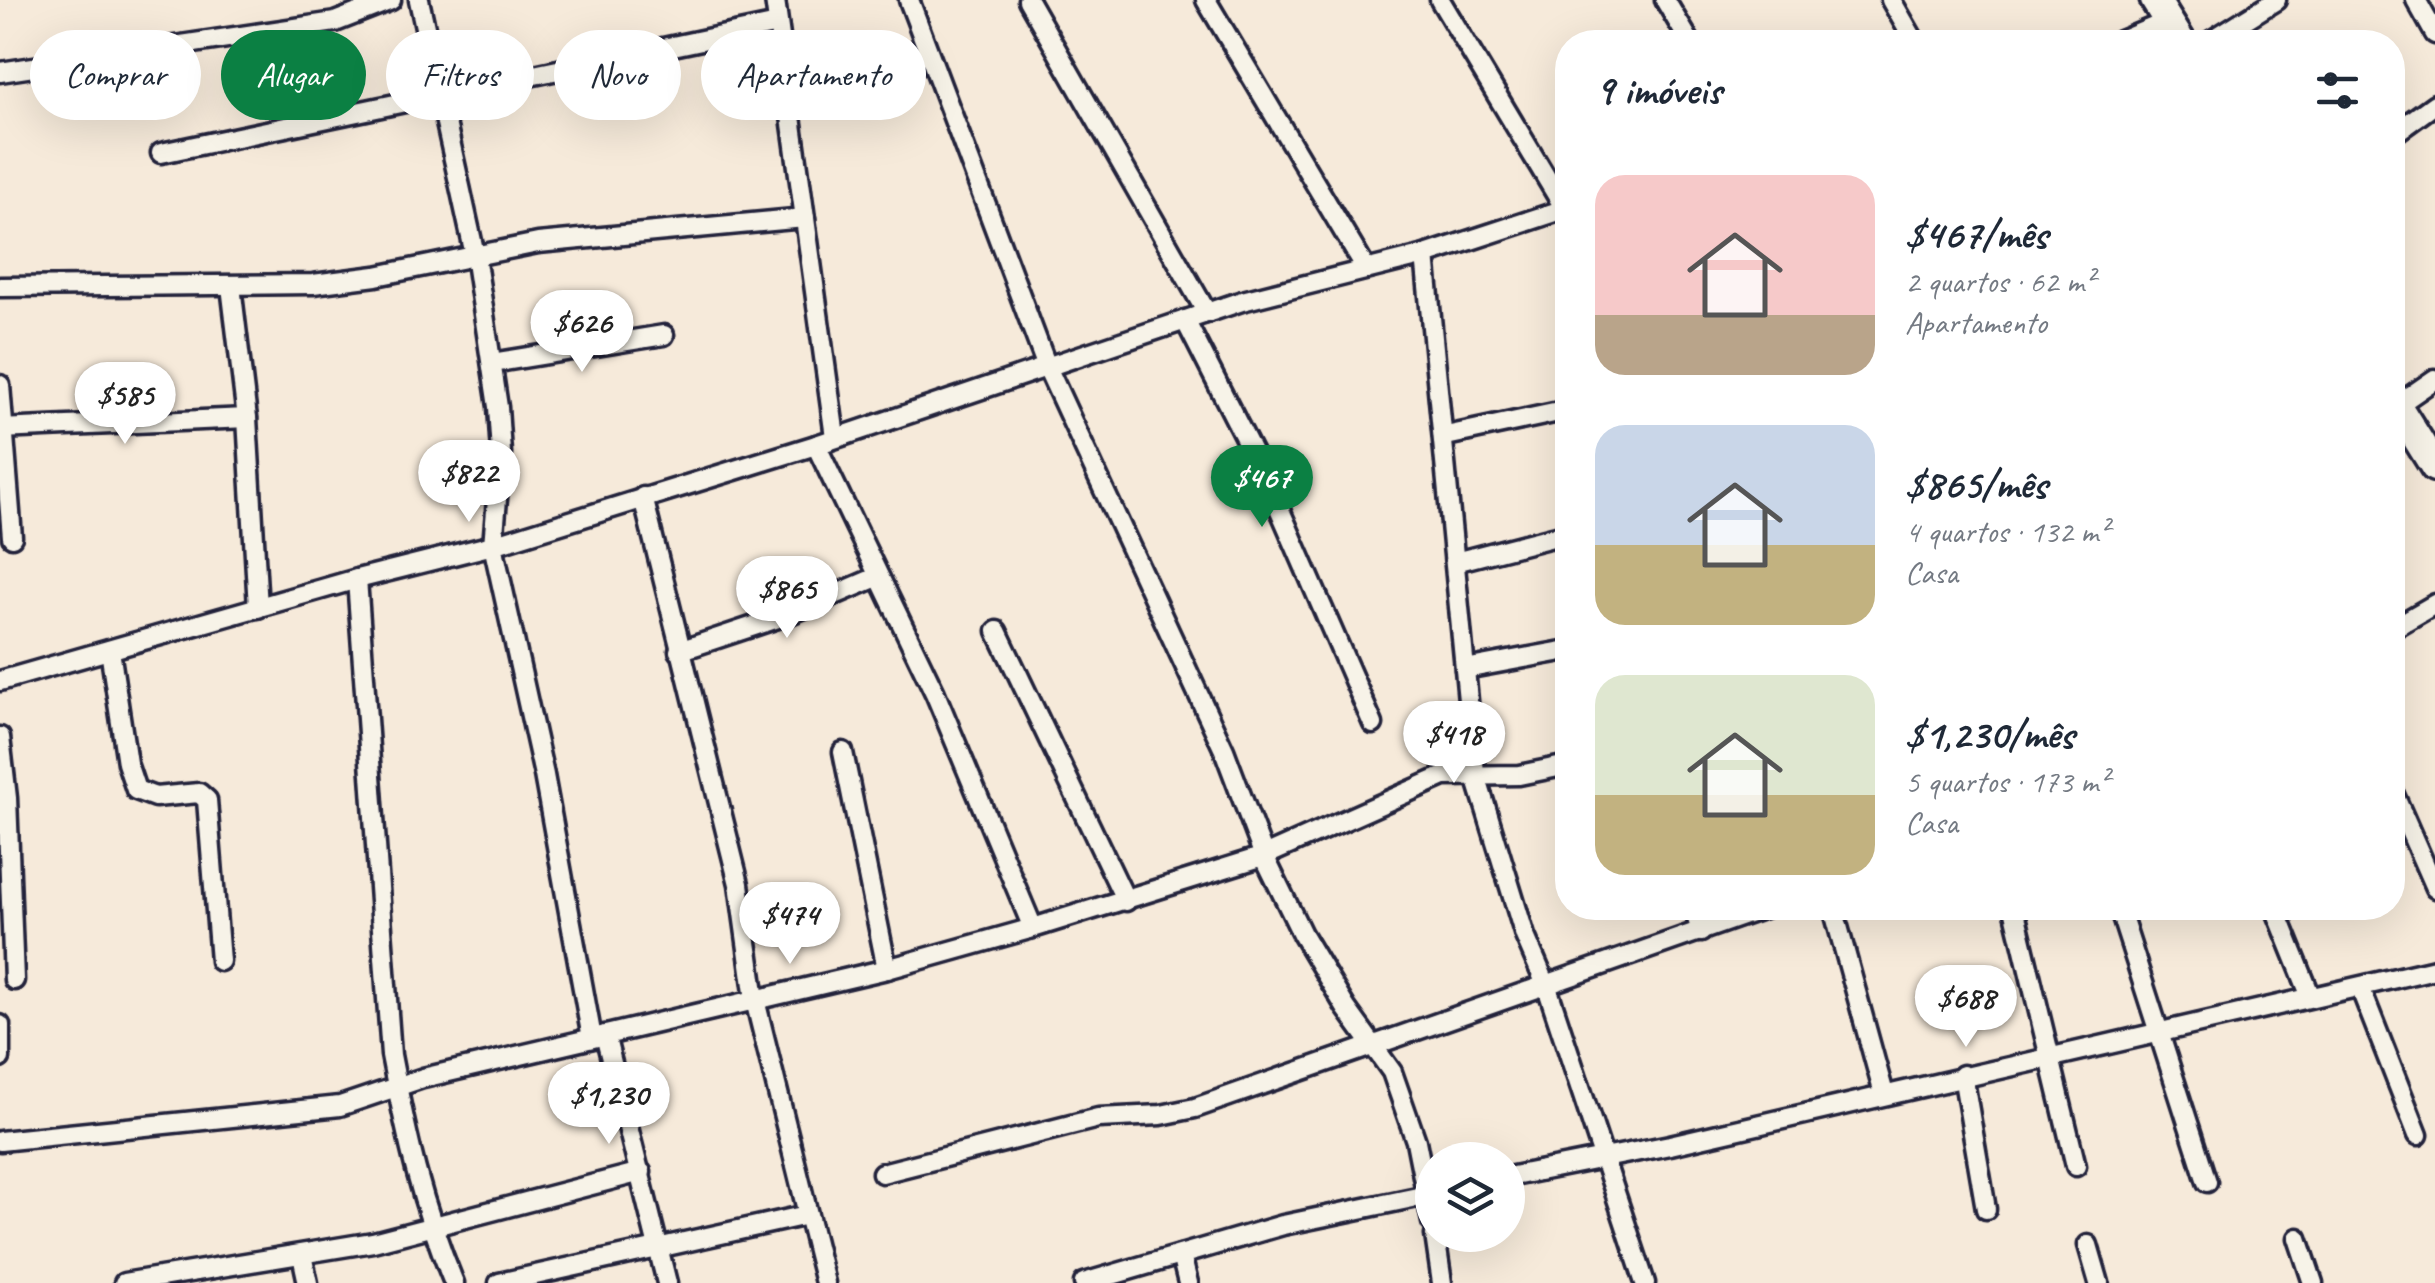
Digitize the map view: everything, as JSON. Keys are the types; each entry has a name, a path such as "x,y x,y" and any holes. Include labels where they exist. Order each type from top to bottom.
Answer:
{"main road":[{"path":"2405,420 2435,468"}],"street":[{"path":"0,72 335,22 392,0"},
{"path":"419,0 426,30"},
{"path":"775,0 835,437"},
{"path":"909,0 1046,367 1224,750 1264,856 1302,934 1392,1072 1415,1146"},
{"path":"1028,0 1206,313"},
{"path":"1206,0 1366,268"},
{"path":"1440,0 1555,191"},
{"path":"1665,0 1683,30"},
{"path":"1891,0 1908,30"},
{"path":"2228,30 2276,0"},
{"path":"2416,0 2435,34"},
{"path":"534,75 778,24"},
{"path":"2405,126 2435,104"},
{"path":"162,153 386,106"},
{"path":"447,120 492,363 501,453 492,546 598,1037 641,1172 667,1283"},
{"path":"0,681 357,579 492,546 816,445 1206,313 1425,255 1555,213"},
{"path":"0,287 231,286 376,276 475,255 618,234 804,218"},
{"path":"1425,255 1446,436 1475,773 1525,936 1605,1157 1644,1283"},
{"path":"231,286 247,418 258,608"},
{"path":"1185,320 1269,485 1373,724"},
{"path":"492,363 664,335"},
{"path":"2405,396 2435,379"},
{"path":"0,386 12,536"},
{"path":"1446,436 1555,413"},
{"path":"3,429 247,418"},
{"path":"816,445 935,693 1033,928"},
{"path":"643,497 738,884 755,1000 825,1283"},
{"path":"1455,562 1555,536"},
{"path":"678,651 754,628 877,577"},
{"path":"357,579 402,1128 432,1229 454,1283"},
{"path":"2405,621 2435,604"},
{"path":"997,632 1126,900"},
{"path":"110,650 127,763 136,790 155,797 200,793 207,800 220,961"},
{"path":"1465,669 1555,652"},
{"path":"0,736 7,798 4,863 14,980"},
{"path":"843,752 887,969"},
{"path":"0,1141 340,1106 424,1078 887,969 1033,928 1264,856 1433,780 1475,773 1519,775 1555,767"},
{"path":"2405,820 2435,888"},
{"path":"1697,920 1700,932"},
{"path":"882,1173 1082,1121 1194,1108 1372,1042 1546,987 1733,920"},
{"path":"1836,920 1884,1094"},
{"path":"2017,920 2076,1166"},
{"path":"2123,920 2207,1182"},
{"path":"2281,920 2311,997"},
{"path":"1525,1173 2435,969"},
{"path":"2360,986 2418,1136"},
{"path":"0,1025 0,1058"},
{"path":"1963,1075 1986,1208"},
{"path":"124,1283 432,1229 641,1172"},
{"path":"1084,1283 1283,1225 1415,1197"},
{"path":"499,1283 807,1214"},
{"path":"2298,1238 2313,1283"},
{"path":"2088,1245 2099,1283"},
{"path":"1437,1252 1442,1283"},
{"path":"302,1254 308,1283"},
{"path":"1181,1255 1188,1283"}]}
